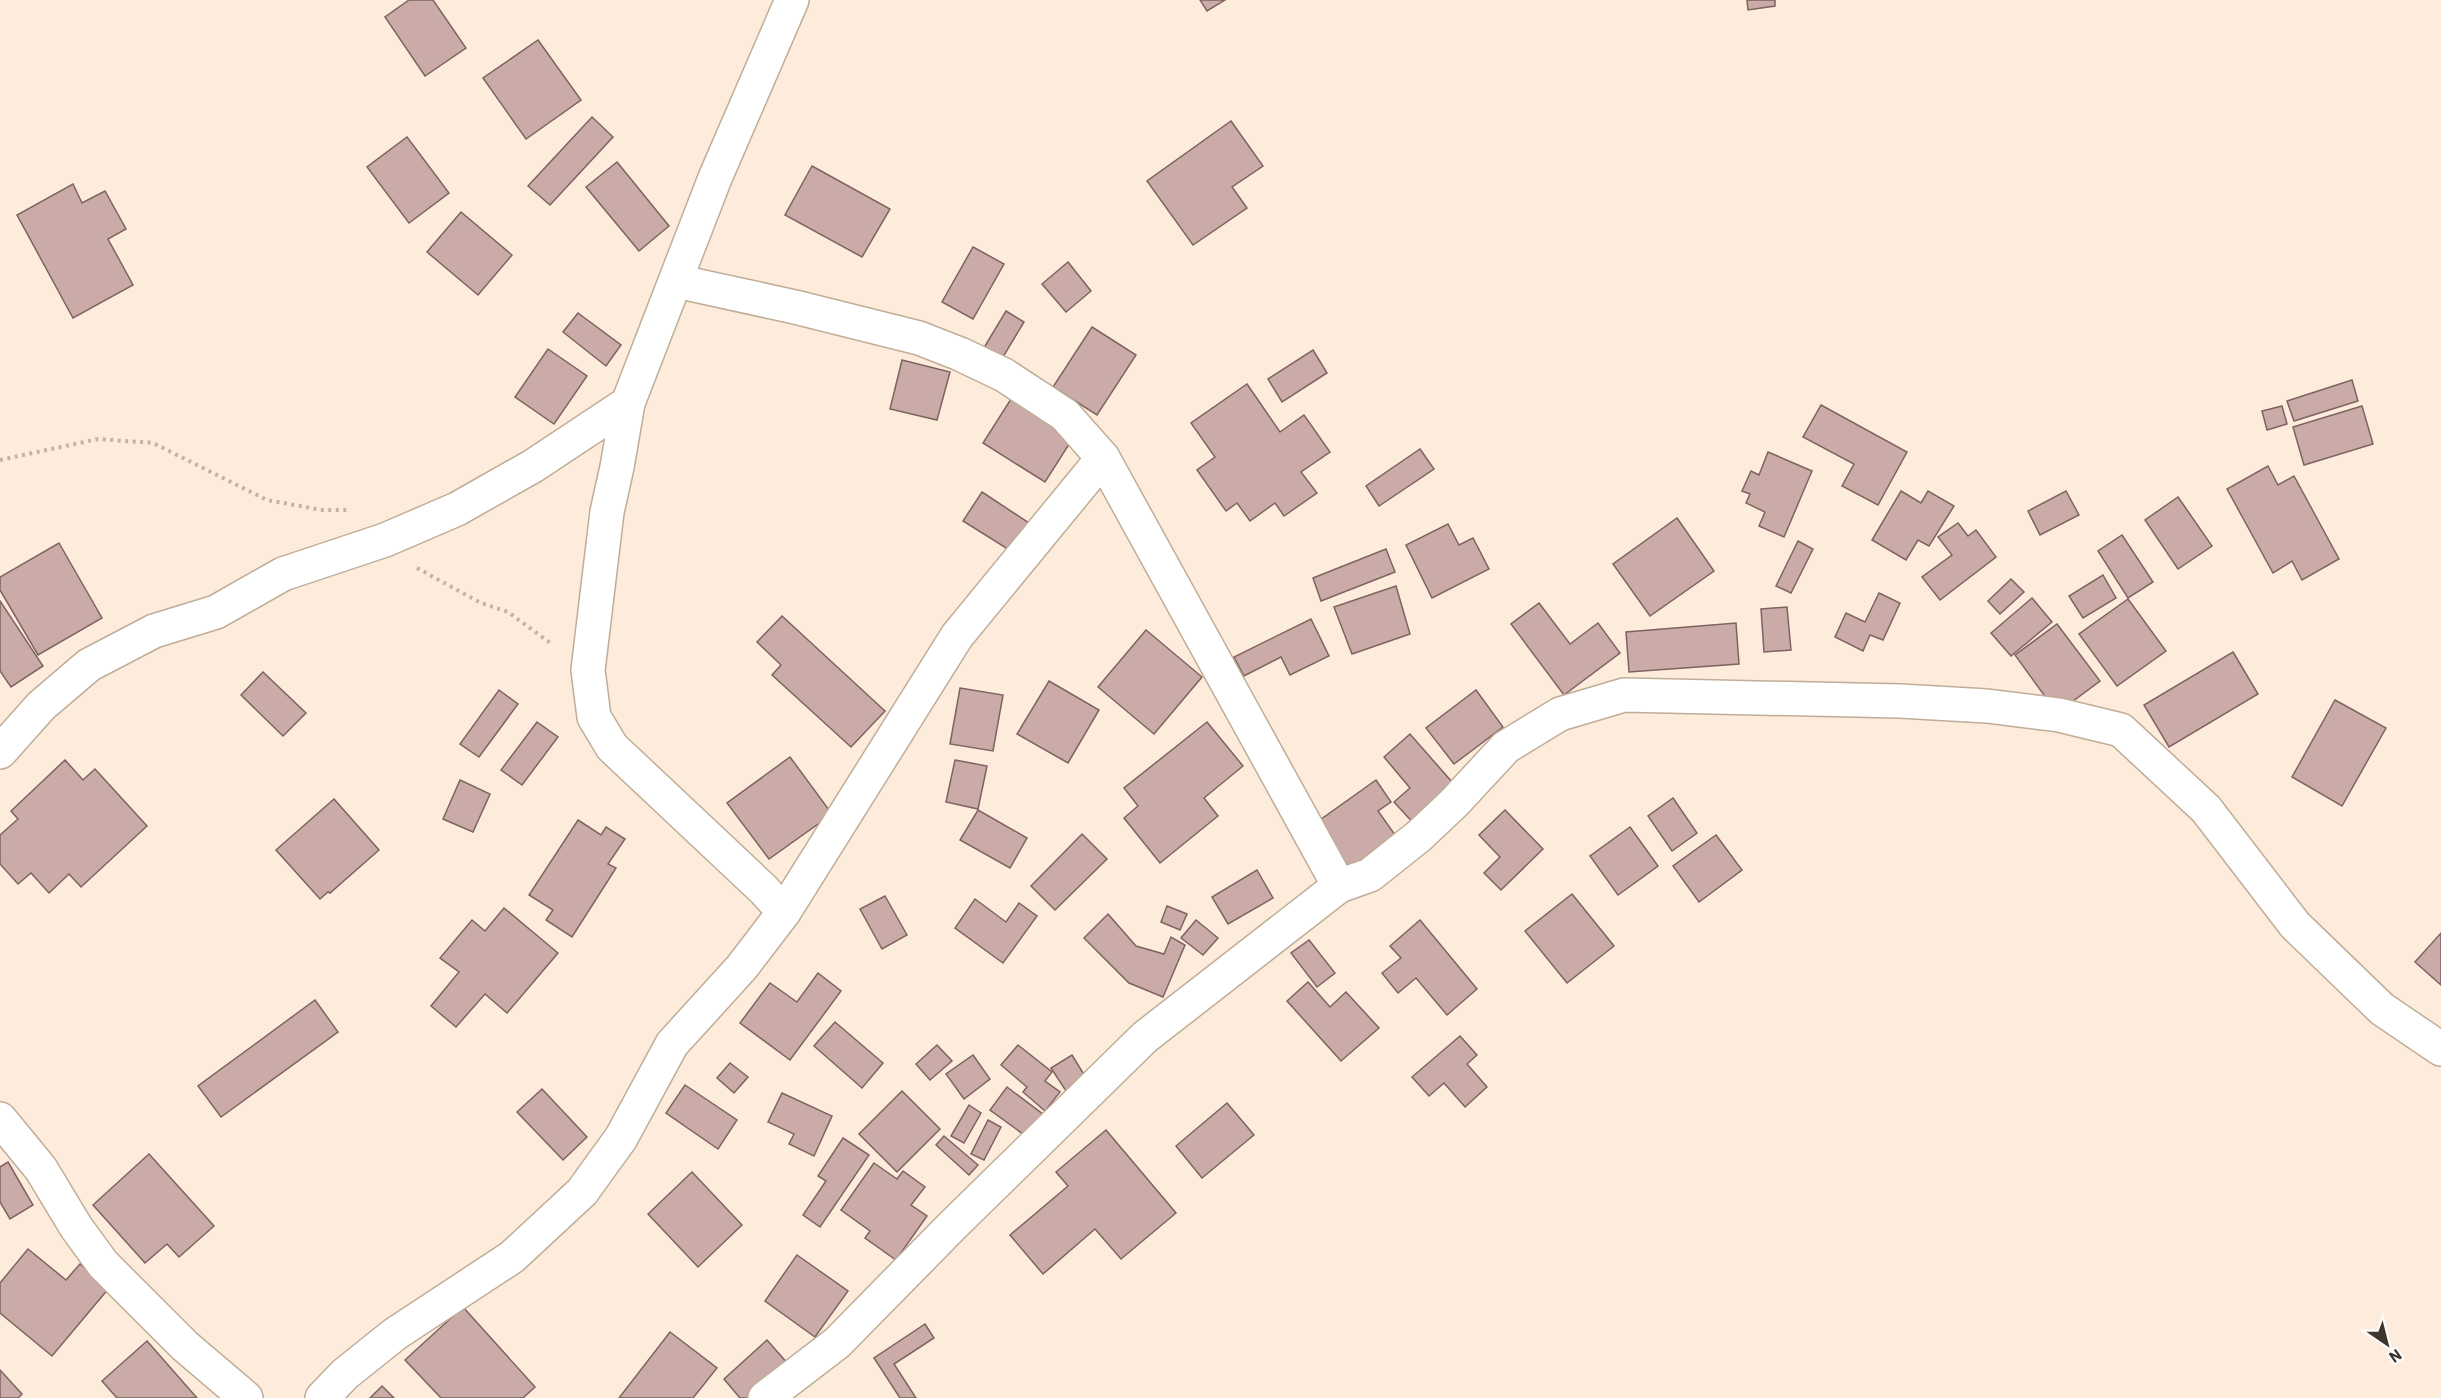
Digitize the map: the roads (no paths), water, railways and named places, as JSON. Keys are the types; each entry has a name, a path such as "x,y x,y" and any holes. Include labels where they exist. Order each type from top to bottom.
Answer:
{"street":[{"path":"784,912 612,747 594,717 588,670 607,512 628,403 715,178 792,0"},
{"path":"676,281 920,338 1004,375 1065,415 1103,458 1339,886"},
{"path":"0,752 40,706 89,665 154,631 216,612 283,574 385,540 458,509 533,466 628,403"},
{"path":"322,1398 345,1374 395,1334 512,1257 582,1192 621,1138 672,1044 741,967 784,912 957,636 1103,458"},
{"path":"765,1398 837,1343 952,1226 1145,1037 1339,886 1370,875 1419,836 1454,803 1506,747 1560,714 1624,695 1900,701 1987,706 2059,715 2121,730 2206,809 2295,925 2382,1009 2441,1049"},
{"path":"0,1119 41,1169 76,1227 103,1264 185,1346 246,1398"}]}
